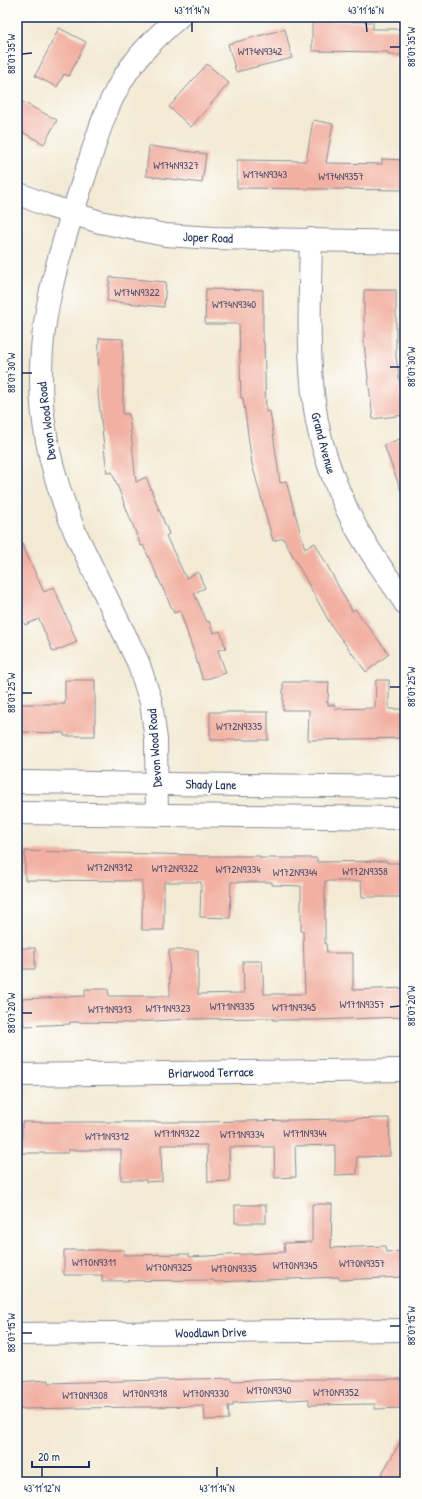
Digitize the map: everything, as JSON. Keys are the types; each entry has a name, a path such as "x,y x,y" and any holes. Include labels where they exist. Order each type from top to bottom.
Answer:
{"street":[{"name":"Devon Wood Road","path":"157,815 156,740 151,702 138,662 66,511 52,465 42,411 40,380 44,320 55,272 72,213 97,137 111,101 121,81 141,54 159,34 179,17"},
{"name":"Joper Road","path":"17,192 46,205 100,222 164,235 214,238 405,242"},
{"name":"Grand Avenue","path":"311,239 309,354 319,431 333,476 351,518 364,542 405,603"},
{"name":"Shady Lane","path":"17,782 405,787"},
{"path":"17,813 405,818"},
{"name":"Briarwood Terrace","path":"17,1074 405,1070"},
{"name":"Woodlawn Drive","path":"17,1334 405,1330"}],"building":[{"path":"312,21 373,22 373,29 405,29 405,55 388,55 388,52 312,51"},
{"path":"59,28 86,42 69,76 64,74 57,87 35,76"},
{"path":"285,29 292,58 236,72 228,44"},
{"path":"207,64 229,83 191,127 169,107"},
{"path":"17,99 57,120 44,144 17,129"},
{"path":"313,120 333,124 326,163 382,164 382,159 405,160 405,190 237,188 237,160 306,161"},
{"path":"149,146 206,154 202,183 146,176"},
{"path":"110,277 166,282 164,307 107,301"},
{"path":"206,289 263,290 263,342 266,412 270,411 280,483 286,481 305,549 315,543 352,611 355,609 389,654 366,672 331,625 283,538 273,541 252,464 243,398 241,398 239,324 205,324"},
{"path":"364,290 396,290 396,356 404,415 373,419 364,344"},
{"path":"99,338 123,339 123,414 129,414 136,482 146,477 169,534 166,536 186,578 198,572 205,588 194,593 207,622 209,621 213,633 220,631 226,648 218,650 226,673 203,680 180,611 174,613 143,545 141,546 112,472 107,473 98,394"},
{"path":"405,437 405,496 403,496 384,445"},
{"path":"17,533 44,592 54,587 77,642 53,652 39,619 25,625 17,607"},
{"path":"65,680 95,680 95,736 64,736 64,733 17,732 17,704 65,704"},
{"path":"376,680 389,680 389,709 405,709 405,738 308,740 309,710 283,710 283,682 329,682 328,700 326,702 328,702 328,705 335,705 335,709 375,708"},
{"path":"210,712 268,712 268,740 210,740"},
{"path":"25,851 197,856 260,856 260,858 317,858 317,862 387,861 387,863 405,863 405,897 362,897 361,881 325,881 325,944 327,953 353,953 353,990 405,988 405,1017 315,1020 273,1020 273,1018 190,1019 135,1023 70,1022 70,1024 24,1026 22,999 85,996 85,989 108,989 109,996 170,996 169,950 198,950 198,994 244,993 243,961 262,961 264,994 305,994 303,931 301,931 301,886 272,885 272,882 231,882 230,918 200,917 201,882 164,882 164,930 142,930 142,881 25,880"},
{"path":"17,948 35,948 35,969 17,969"},
{"path":"389,1118 390,1156 357,1157 357,1174 335,1175 335,1145 295,1146 296,1177 275,1178 274,1147 229,1147 230,1181 208,1182 207,1145 161,1145 162,1181 146,1182 146,1180 121,1180 121,1150 68,1150 68,1153 22,1153 22,1122 199,1122"},
{"path":"312,1204 332,1204 331,1248 385,1246 386,1252 405,1251 405,1277 339,1280 339,1277 215,1282 214,1280 102,1281 102,1275 64,1275 64,1250 124,1250 124,1255 189,1254 189,1257 285,1252 284,1243 312,1242"},
{"path":"235,1205 266,1205 266,1223 235,1223"},
{"path":"232,1378 232,1381 289,1379 405,1379 405,1408 375,1409 375,1404 309,1405 309,1399 233,1403 233,1406 228,1406 229,1419 205,1420 204,1406 17,1409 17,1382 49,1380 49,1383"},
{"path":"405,1434 405,1482 377,1482"}]}
